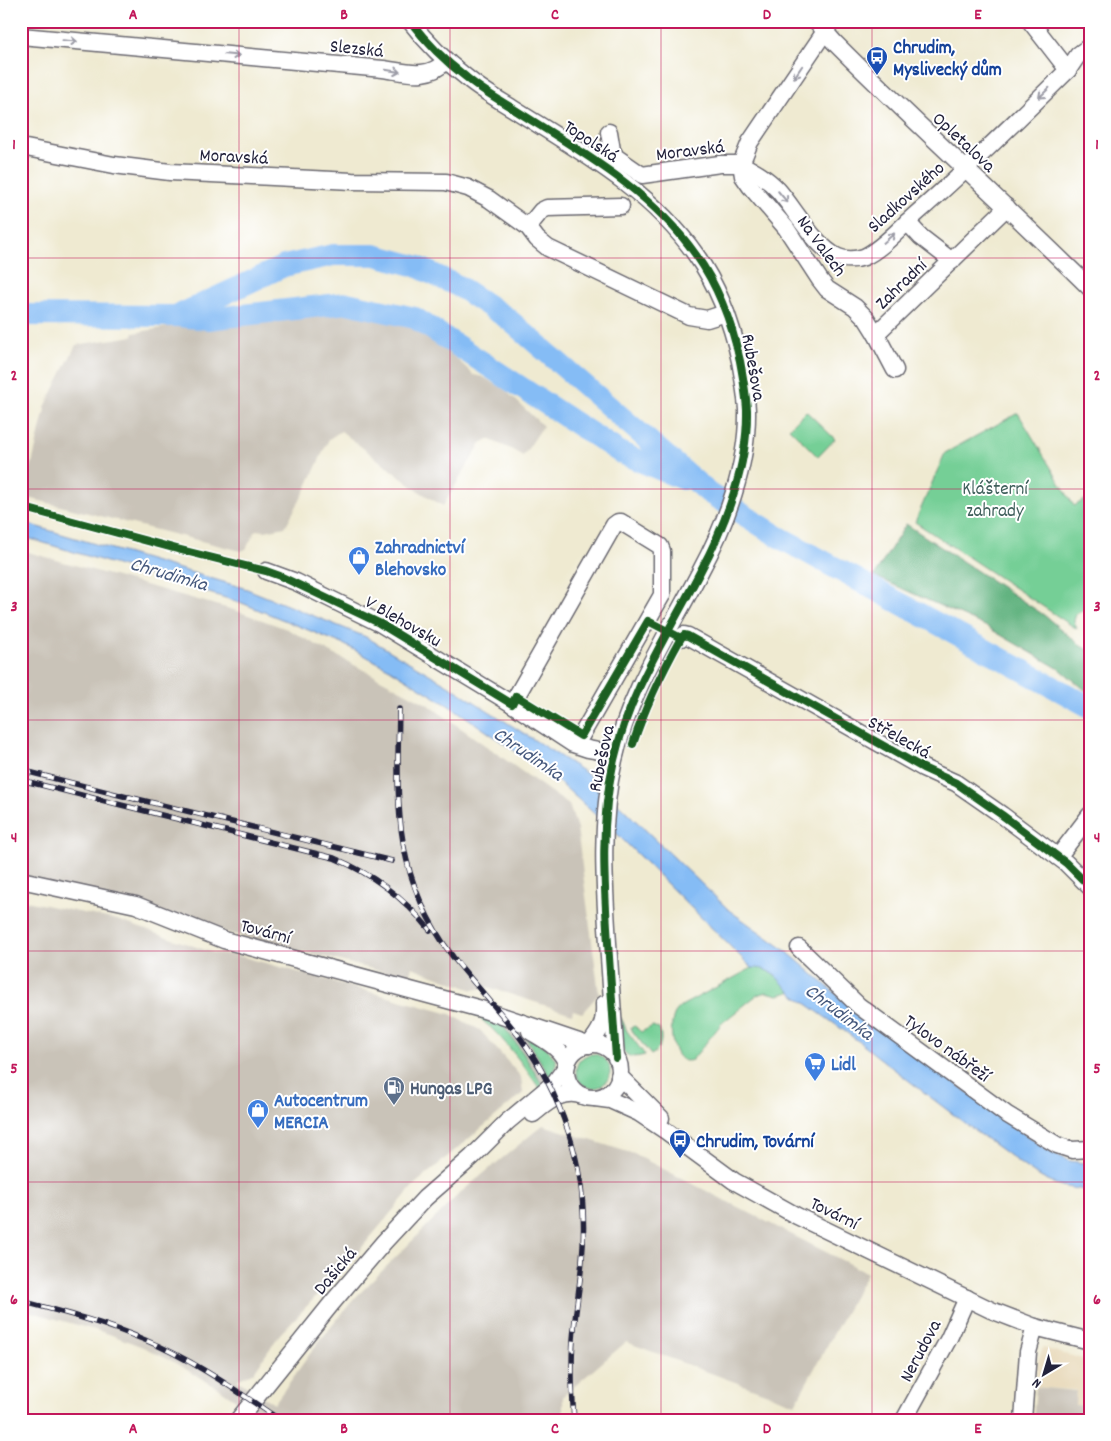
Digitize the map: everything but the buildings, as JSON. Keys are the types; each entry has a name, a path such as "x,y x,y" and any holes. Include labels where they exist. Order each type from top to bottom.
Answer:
{"street":[{"name":"Topolská","path":"401,21 475,94 601,178 629,198 653,219 675,243 721,315"},
{"name":"Topolská","path":"410,21 444,63"},
{"path":"1030,21 1068,70"},
{"path":"741,164 750,142 824,25"},
{"name":"Opletalova","path":"824,25 834,43 1008,207 1090,288"},
{"name":"Slezská","path":"21,36 413,73 430,72 444,63"},
{"name":"Sladkovského","path":"847,259 862,258 874,251 966,169 1068,70 1078,55 1090,46"},
{"name":"Moravská","path":"609,132 612,150 616,157 642,175 720,164 741,164"},
{"name":"Moravská","path":"21,147 114,165 170,172 446,182 468,188 479,194 528,227"},
{"name":"Na Valech","path":"741,164 764,177 777,189 827,251 840,258 847,259"},
{"name":"Na Valech","path":"741,164 743,176 786,228 827,289 860,311 876,334 895,370"},
{"path":"621,206 547,208 541,211 528,227 537,239 548,248 644,296 696,318 707,319 721,315"},
{"name":"Zahradní","path":"876,334 1008,207"},
{"name":"Zahradní","path":"907,222 921,237 952,261"},
{"name":"Rubešova","path":"588,1045 601,1029 605,1018 597,910 604,786 610,753 610,733 622,701 676,605 699,552 713,532 732,477 736,412 731,368 721,315"},
{"path":"512,704 614,525 621,522 660,546 662,551 663,592 581,736"},
{"name":"V Blehovsku","path":"266,571 296,582 361,613 512,704 573,744 610,753"},
{"name":"Střelecká","path":"681,638 688,636 923,768 956,783 1058,857 1090,887"},
{"path":"1058,857 1090,815"},
{"name":"Rubešova","path":"601,836 616,1058"},
{"name":"Tovární","path":"21,880 136,905 224,940 502,1015 588,1045"},
{"name":"Tylovo nábřeží","path":"799,948 859,1006 1006,1114 1057,1145 1072,1150 1090,1149"},
{"name":"Tovární","path":"502,1015 555,1048 562,1055 567,1066"},
{"path":"588,1045 604,1047 616,1058 619,1065 619,1076 612,1090 604,1095 589,1097 574,1090 570,1085 566,1075 567,1066 574,1052 588,1045"},
{"name":"Dašická","path":"238,1420 332,1303 384,1242 425,1198 472,1157 507,1122 555,1082 567,1066"},
{"name":"Tovární","path":"619,1076 693,1150"},
{"name":"Dašická","path":"472,1157 558,1096 571,1093 589,1097"},
{"name":"Tovární","path":"589,1097 610,1100 629,1107 693,1150 734,1181 772,1203 967,1298 1035,1327 1090,1341"},
{"name":"Nerudova","path":"904,1420 949,1338 967,1298"},
{"path":"1023,1420 1028,1352 1035,1327"}],"shaded area":[{"path":"283,307 318,307 357,311 418,330 436,340 474,375 483,377 504,389 543,426 523,456 488,439 481,443 443,506 417,490 341,431 329,439 305,491 285,527 265,531 256,530 246,549 241,551 24,497 46,405 76,345 133,336 134,333 206,320 243,311"},
{"path":"21,550 237,611 287,629 427,704 569,805 577,828 599,994 582,1013 573,1010 572,1014 488,987 473,990 412,967 408,978 205,927 21,876"},
{"path":"21,900 117,920 214,953 236,955 450,1014 480,1030 521,1077 523,1093 415,1184 353,1258 280,1334 254,1372 237,1380 274,1404 317,1344 354,1299 461,1192 543,1125 634,1154 867,1273 795,1404 626,1342 563,1396 563,1420 265,1420 221,1390 172,1361 143,1347 109,1334 21,1309"},
{"path":"501,1023 524,1034 550,1077 543,1086 523,1053"},
{"path":"1043,1348 1090,1361 1090,1406 1075,1405 1076,1390 1036,1387 1038,1361"},
{"path":"1036,1387 1076,1391 1075,1405 1090,1406 1090,1420 1033,1420"}],"green space":[{"path":"806,411 835,439 818,457 789,428"},
{"name":"Klášterní zahrady","path":"1018,413 1074,506 1090,497 1090,612 1084,610 1076,614 1074,621 1077,629 915,522 945,453"},
{"path":"906,524 1044,615 1090,651 1090,694 1061,670 985,626 874,576"},
{"path":"759,967 776,977 790,992 778,995 767,992 757,995 722,1023 692,1060 685,1061 680,1058 673,1044 672,1035 675,1013 683,1005 752,968"},
{"path":"471,1012 501,1023 523,1053 543,1086 540,1089 500,1037"},
{"path":"621,1018 627,1031 645,1055 636,1057 623,1051"},
{"path":"635,1026 641,1032 653,1026 659,1029 660,1044 651,1055 630,1028"},
{"path":"524,1034 546,1047 556,1060 556,1068 550,1077"},
{"path":"593,1054 600,1055 605,1059 609,1064 609,1078 605,1083 600,1087 593,1088 586,1087 581,1083 577,1078 576,1071 577,1064 581,1059 586,1055"}],"water":[{"name":"Chrudimka","path":"21,522 247,589 366,637 448,685 586,773 730,911 785,950 856,1011 1048,1151 1070,1161 1090,1164 1090,1190 1057,1184 1033,1172 797,997 767,970 752,968 618,835 559,782 459,712 388,668 345,645 242,603 21,536"}],"waterway":[{"path":"21,315 177,316 284,266 333,255 375,255 416,266 460,287 507,318 709,493 779,537 1090,707"},
{"path":"178,316 208,319 347,303 415,318 621,453 683,479"}],"railway":[{"path":"399,709 398,776 402,838 409,868 419,897 433,927 453,957 513,1029 536,1061 559,1107 577,1162 582,1195 583,1244 572,1350 574,1420"},
{"path":"21,770 135,799"},
{"path":"21,780 334,858 375,879 410,908 430,930"},
{"path":"129,797 392,861"},
{"path":"21,1301 99,1323 163,1348 215,1377 280,1420"}],"cycle path":[{"path":"410,21 436,51 471,81 611,172 657,210 678,231 711,279 733,333 740,361 747,410 744,452 734,494 710,554 639,687 629,711 614,760 607,805 604,874 616,1058"},
{"path":"21,507 280,576 379,623 512,704 516,696 581,736 648,621 681,638"},
{"path":"633,744 648,703 667,664 681,638 684,635 688,636 923,768 956,783 1066,863 1090,887"}],"place":[{"name":"Chrudim, Myslivecký dům","path":"877,76"},
{"name":"Zahradnictví Blehovsko","path":"359,576"},
{"name":"Lidl","path":"815,1082"},
{"name":"Hungas LPG","path":"394,1106"},
{"name":"Autocentrum MERCIA","path":"258,1129"},
{"name":"Chrudim, Tovární","path":"680,1159"}]}
